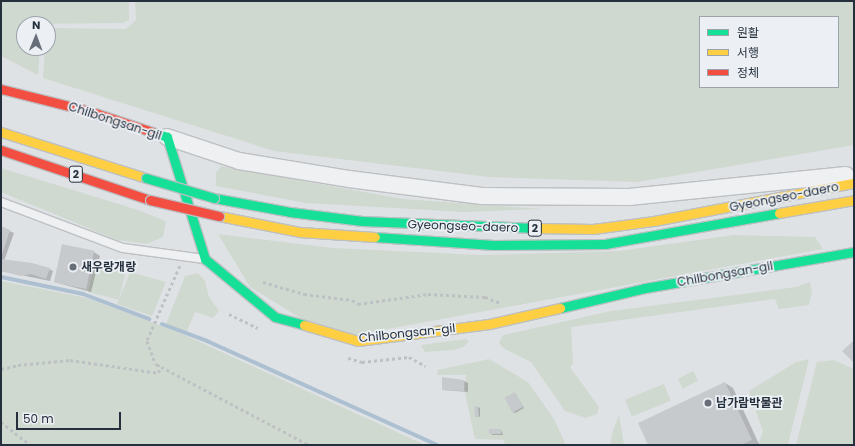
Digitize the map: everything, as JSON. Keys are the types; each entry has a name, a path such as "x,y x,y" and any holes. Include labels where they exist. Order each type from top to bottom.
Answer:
{"main road":[{"name":"Chilbongsan-gil","path":"1,89 88,111 167,137 205,259 275,317 358,341 490,324 645,288 854,252"},
{"name":"Gyeongseo-daero","path":"1,132 214,198 290,212 362,221 486,228 593,229 654,221 854,183"},
{"name":"Gyeongseo-daero","path":"1,150 150,200 219,216 300,232 494,245 605,244 854,200"}],"street":[{"path":"167,137 239,161 482,196 629,197 854,174"}],"lane":[{"path":"1,202 123,248 205,259"}],"path":[{"path":"1,369 18,365 70,360 159,373 158,365 147,341 184,256"},
{"path":"263,282 304,294 352,300 358,304 428,294 448,293 485,297 506,304"},
{"path":"158,365 309,445"},
{"path":"1,422 30,445"}],"shaded area":[{"path":"1,1 129,1 129,20 123,23 56,24 56,16 16,16 16,56 39,56 38,75 1,56"},
{"path":"135,1 854,1 854,145 638,182 489,177 274,151 43,78 44,56 56,56 56,28 126,29 136,20"},
{"path":"221,166 403,199 544,209 464,212 306,203 216,186 216,173"},
{"path":"1,168 135,209 166,221 163,237 147,244 117,240 1,192"},
{"path":"218,234 333,248 481,255 619,251 734,235 815,237 823,249 355,335 302,319 250,287"},
{"path":"95,263 126,271 119,300 88,292"},
{"path":"130,272 166,282 152,316 117,304"},
{"path":"198,273 205,281 209,297 219,311 213,318 195,312 186,333 166,324 185,276"},
{"path":"1,281 87,298 176,331 425,445 1,445"},
{"path":"810,282 812,293 809,305 779,309 775,299 571,327 573,364 570,367 599,407 597,414 585,418 565,411 531,362 503,348 499,343 503,335 611,311 796,287"},
{"path":"466,339 469,341 465,346 454,350 425,352 421,345"},
{"path":"489,359 528,382 554,419 566,445 505,445 504,440 475,439 465,393 466,375 437,375 438,370"},
{"path":"809,359 788,445 758,445 763,432 749,391 796,362"},
{"path":"834,360 854,369 854,445 796,445 817,362"},
{"path":"693,371 698,381 683,389 678,379"},
{"path":"664,384 671,401 632,416 625,400"},
{"path":"619,414 624,445 610,445 612,434"}],"building":[{"path":"1,226 10,230 1,257"},
{"name":"새우랑개랑","path":"62,244 94,251 86,289 54,282"},
{"path":"1,259 32,263 50,268 46,279 31,274 21,276 1,271"},
{"path":"854,340 854,363 842,351"},
{"path":"442,377 464,380 464,391 442,390"},
{"name":"남가람박물관","path":"725,382 752,440 741,445 648,445 638,423"},
{"path":"515,392 523,407 512,413 504,398"},
{"path":"474,406 478,406 479,417 475,417"},
{"path":"489,429 501,429 501,434 489,434"}],"waterway":[{"path":"1,277 83,294 149,319"},
{"path":"162,324 207,341 437,445"}],"traffic: fast":[{"path":"152,132 167,137 205,259 275,317 304,325"},
{"path":"146,178 214,198"},
{"path":"214,198 290,212 362,221 536,228"},
{"path":"375,237 494,245 605,244 779,213"},
{"path":"560,308 645,288 854,252"}],"traffic: slow":[{"path":"1,132 146,178"},
{"path":"536,228 593,229 654,221 854,183"},
{"path":"779,213 854,200"},
{"path":"219,216 300,232 375,237"},
{"path":"304,325 358,341 489,324 560,308"}],"traffic: jam":[{"path":"1,89 89,111 152,132"},
{"path":"1,150 150,200"},
{"path":"150,200 219,216"}],"place":[{"name":"새우랑개랑","path":"73,267"},
{"name":"남가람박물관","path":"708,403"}]}
